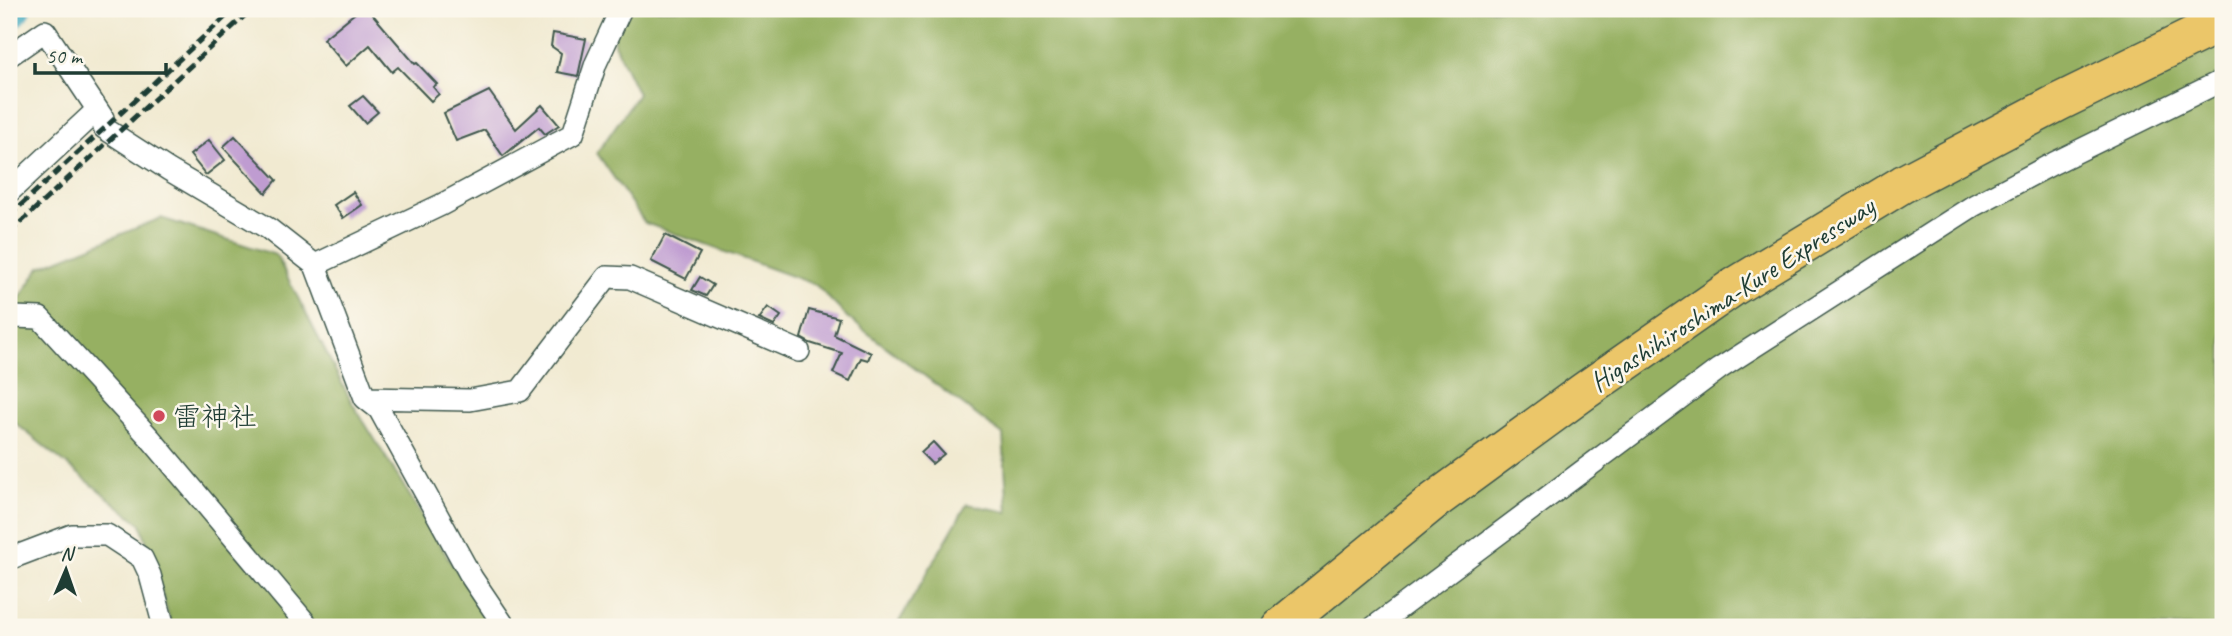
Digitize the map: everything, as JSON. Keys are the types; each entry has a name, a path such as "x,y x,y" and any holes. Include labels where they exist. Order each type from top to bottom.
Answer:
{"highway":[{"name":"Higashihiroshima-Kure Expressway","path":"1280,627 1434,501 1732,288 1903,184 2059,102 2223,22"}],"street":[{"path":"315,265 441,205 573,134 596,63 621,9"},
{"path":"9,56 46,31 101,119 169,170 269,229 315,265 365,398 379,409 472,578 505,627"},
{"path":"1374,627 1719,369 1973,205 2223,80"},
{"path":"9,192 101,119"},
{"path":"365,398 470,400 520,391 607,277 630,278 799,351"},
{"path":"9,320 14,317 40,318 150,438 309,627"},
{"path":"9,559 72,535 107,535 142,558 150,575 164,627"}],"green space":[{"path":"612,9 2223,9 2223,627 896,627 967,504 1008,512 1003,435 848,318 816,285 645,223 597,153 638,94 614,44"},
{"path":"161,218 276,255 351,401 454,567 503,627 172,627 141,524 9,418 9,315 40,267"}],"building":[{"path":"360,9 368,9 415,64 437,84 433,87 439,94 431,101 398,67 392,72 370,45 346,66 323,39"},
{"path":"553,33 586,39 578,76 557,72 561,53 551,46"},
{"path":"489,91 516,129 542,105 559,125 545,134 539,127 503,156 485,130 456,141 444,113"},
{"path":"363,96 378,112 365,123 350,106"},
{"path":"235,136 277,180 266,193 223,147"},
{"path":"209,140 225,160 206,175 190,155"},
{"path":"353,192 362,205 343,218 334,205"},
{"path":"665,235 700,253 686,279 651,261"},
{"path":"700,277 713,285 706,296 692,290"},
{"path":"768,307 781,316 774,326 759,319"},
{"path":"809,310 839,318 834,335 871,353 868,360 861,358 850,381 833,373 842,353 801,338"},
{"path":"933,442 944,454 932,464 921,453"}],"waterway":[{"path":"9,14 15,9"}],"railway":[{"path":"9,216 234,9"},
{"path":"9,233 252,9"}],"place":[{"name":"雷神社","path":"159,416"}]}
